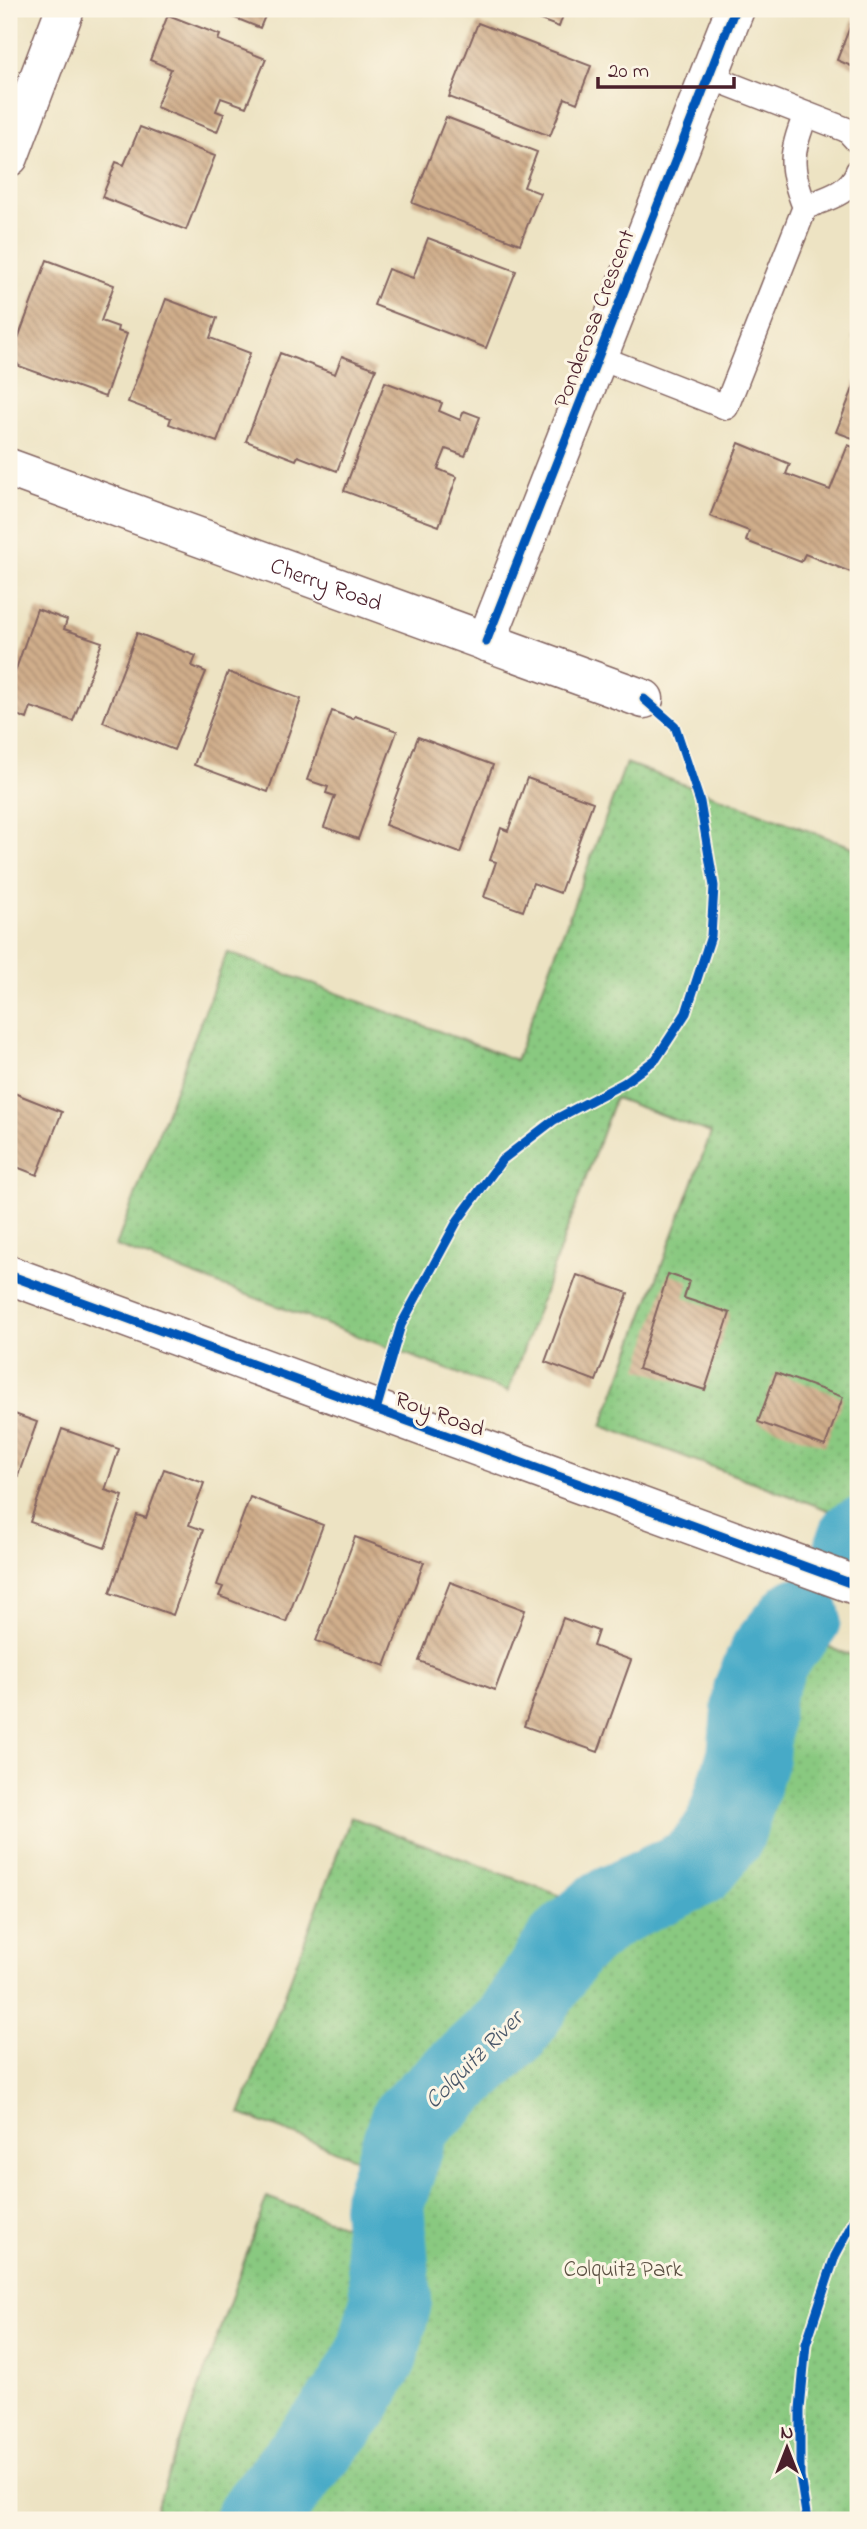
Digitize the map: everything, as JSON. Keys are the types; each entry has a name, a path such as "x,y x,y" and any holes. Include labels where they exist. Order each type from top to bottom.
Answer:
{"street":[{"path":"9,158 65,9"},
{"name":"Ponderosa Crescent","path":"486,642 734,9"},
{"name":"Cherry Road","path":"9,468 644,699"},
{"name":"Roy Road","path":"9,1275 858,1586"}],"lane":[{"path":"708,75 846,130 858,142"},
{"path":"598,357 726,407 805,207 794,181 793,157 796,137 806,114"},
{"path":"805,207 844,191 855,180 858,172"}],"green space":[{"path":"626,763 858,849 858,1521 602,1426 711,1133 615,1098 508,1392 116,1246 227,952 516,1060"},
{"name":"Colquitz Park","path":"810,1640 858,1658 858,2520 152,2520 267,2197 389,2243 387,2207 397,2174 240,2114 351,1817 572,1900 583,1886 598,1879 687,1863 701,1852 711,1837 716,1820 720,1743 728,1707 752,1680"}],"building":[{"path":"213,9 268,9 260,28"},
{"path":"511,9 565,9 559,27"},
{"path":"858,9 858,69 837,60"},
{"path":"168,15 220,35 218,40 266,59 246,107 221,98 216,111 224,114 217,132 156,107 171,69 150,60"},
{"path":"478,23 591,66 577,103 565,98 550,136 449,97"},
{"path":"446,117 537,152 524,187 540,193 520,244 412,203"},
{"path":"140,127 215,156 186,230 102,197 116,162 124,165"},
{"path":"428,238 516,271 486,348 374,305 388,269 413,278"},
{"path":"47,260 114,285 101,321 118,327 117,331 127,334 105,397 19,366 12,355"},
{"path":"166,299 217,318 210,338 250,353 217,442 169,424 171,418 128,402"},
{"path":"858,322 858,341 852,339"},
{"path":"280,353 335,374 342,356 376,369 337,471 298,456 296,460 246,441"},
{"path":"856,381 858,382 858,440 836,432"},
{"path":"385,382 442,403 439,411 460,420 464,411 480,417 465,456 446,449 438,469 457,477 439,526 344,491"},
{"path":"739,443 790,464 786,474 830,490 848,445 858,449 858,575 805,554 801,562 746,541 749,531 710,516"},
{"path":"37,609 67,620 64,629 102,642 73,721 31,707 27,719 9,712 9,689"},
{"path":"137,633 196,656 192,666 206,672 174,750 103,722"},
{"path":"228,672 301,699 268,792 194,765"},
{"path":"332,711 397,731 358,839 324,827 335,796 326,793 328,787 307,780"},
{"path":"418,737 493,765 460,853 385,825"},
{"path":"527,778 593,802 560,893 533,883 523,911 484,897 496,862 490,860 501,828 508,831"},
{"path":"9,1091 62,1112 37,1175 9,1164"},
{"path":"668,1274 689,1281 684,1298 730,1313 705,1390 638,1369"},
{"path":"577,1275 628,1293 596,1381 545,1362"},
{"path":"776,1373 843,1397 825,1446 758,1422"},
{"path":"9,1412 37,1422 9,1501"},
{"path":"62,1429 119,1449 105,1490 123,1496 105,1548 30,1522"},
{"path":"164,1469 204,1483 189,1525 203,1530 173,1615 110,1593 137,1515 146,1518"},
{"path":"250,1497 323,1525 286,1622 219,1596 223,1587 217,1585"},
{"path":"355,1537 424,1562 385,1666 316,1641"},
{"path":"450,1582 525,1610 495,1690 419,1661"},
{"path":"563,1618 598,1631 593,1646 631,1660 598,1752 524,1726"}],"waterway":[{"name":"Colquitz River","path":"853,1559 858,1539"},
{"name":"Colquitz River","path":"255,2520 350,2403 377,2355 391,2301 383,2204 410,2122 512,2027 566,1944 607,1909 696,1867 724,1833 748,1756 754,1691 770,1654 800,1618"}],"cycle path":[{"path":"486,642 735,9"},
{"path":"376,1410 401,1325 458,1220 502,1160 554,1120 624,1083 656,1059 686,1013 711,936 714,886 700,802 675,726 644,699"},
{"path":"9,1275 858,1586"},
{"path":"807,2520 800,2476 800,2409 806,2344 835,2256 858,2213"}]}
